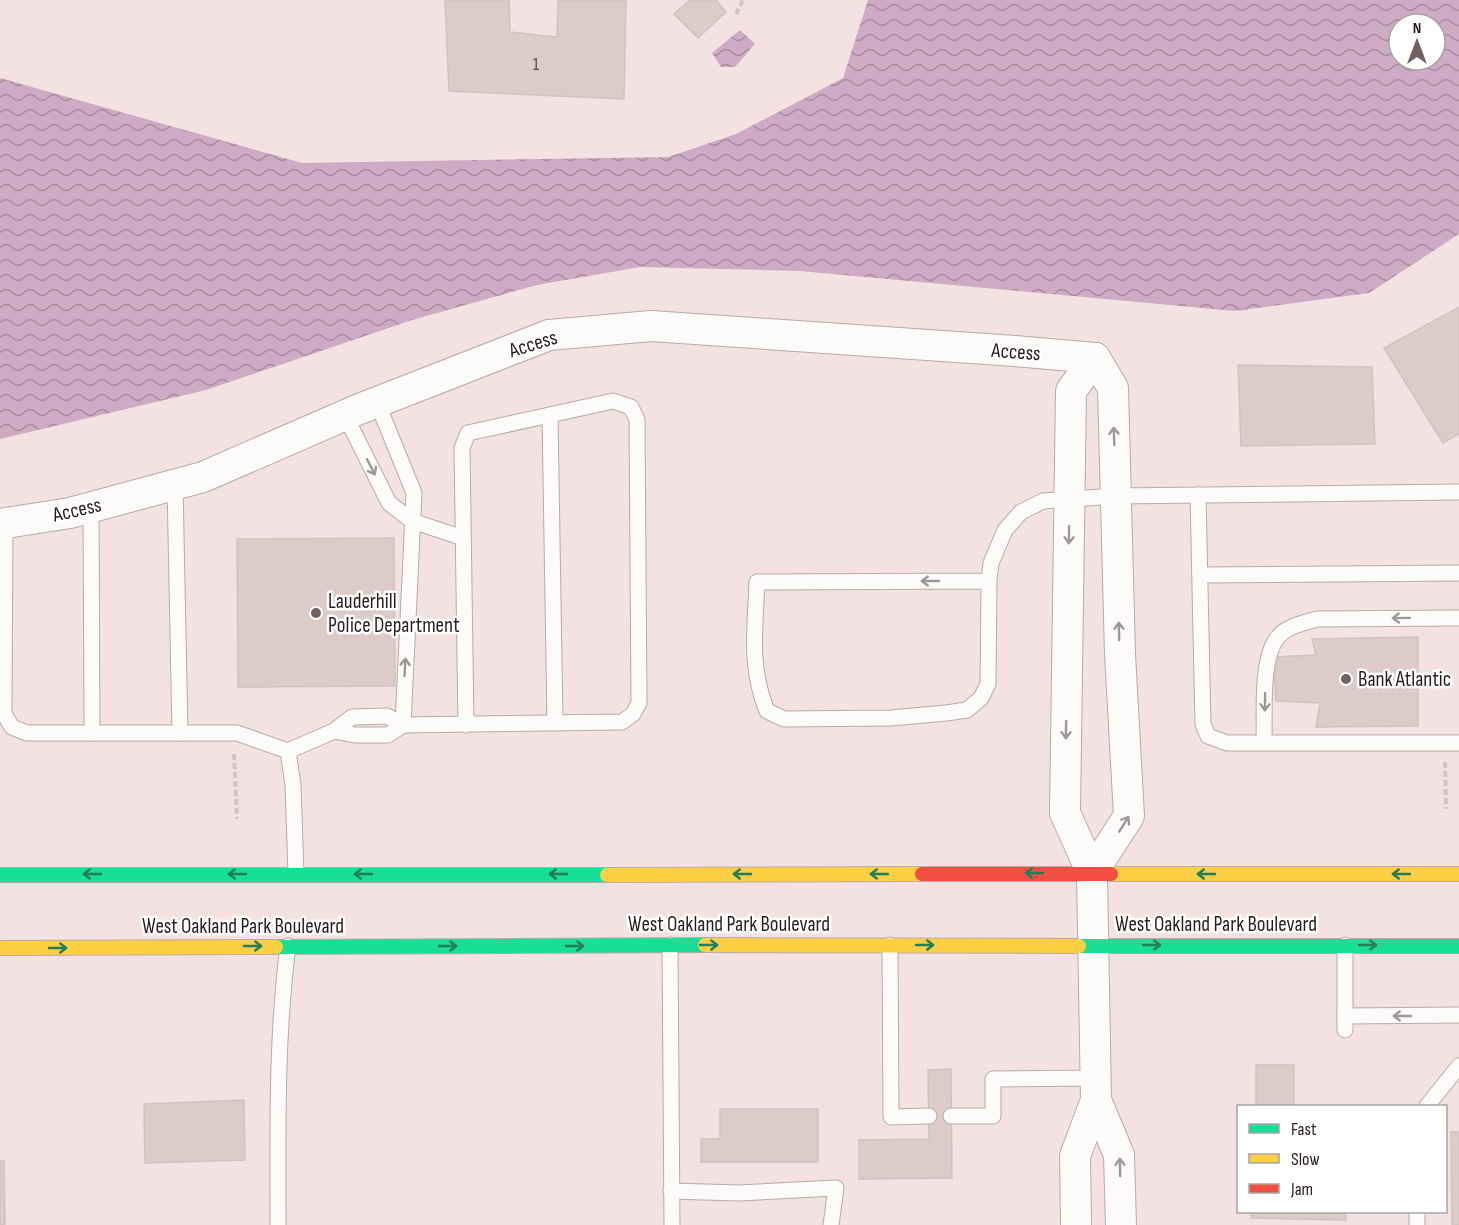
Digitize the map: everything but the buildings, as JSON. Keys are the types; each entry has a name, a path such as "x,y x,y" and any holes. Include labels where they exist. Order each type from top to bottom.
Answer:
{"main road":[{"path":"0,874 1459,874"},
{"name":"West Oakland Park Boulevard","path":"0,948 670,945 1459,946"}],"street":[{"name":"Access","path":"2,524 70,513 203,477 345,415 549,335 651,327 1095,358"},
{"path":"1076,1225 1075,1156 1096,1089 1092,873 1065,813 1071,392 1095,358 1113,388 1120,654 1129,816 1092,873"},
{"path":"1096,1089 1119,1155 1121,1225"}],"lane":[{"path":"2,524 4,714 12,727 27,733 237,733 288,751 334,731 352,717 387,716 403,725 622,722 633,714 639,703 637,420 631,407 613,401 468,433 462,448 466,724"},
{"path":"377,402 414,493 403,725"},
{"path":"345,415 389,503 412,521 463,538"},
{"path":"550,415 555,723"},
{"path":"175,485 180,733"},
{"path":"989,581 757,582 754,664 759,691 767,711 784,719 891,718 967,710 981,698 987,684 991,563 1005,530 1021,512 1043,501 1116,496 1456,490"},
{"path":"1198,495 1203,724 1208,736 1227,743 1459,743"},
{"path":"91,507 92,733"},
{"path":"1200,575 1459,573"},
{"path":"1264,743 1266,659 1278,636 1296,625 1317,619 1459,618"},
{"path":"288,751 293,785 296,874"},
{"path":"670,945 672,1225"},
{"path":"890,945 891,1116 929,1116"},
{"path":"1345,945 1345,1023 1459,1015"},
{"path":"278,1225 278,1060 288,946"},
{"path":"1429,1105 1459,1066"},
{"path":"951,1116 993,1116 993,1079 1096,1089"},
{"path":"671,1191 738,1193 836,1188 831,1225"}],"path":[{"path":"736,14 743,0"},
{"path":"234,749 237,819"},
{"path":"1445,758 1446,809"}],"water":[{"path":"868,0 1459,0 1459,234 1369,293 1235,311 800,271 640,267 537,285 412,320 206,390 0,439 0,78 302,163 668,157 736,134 843,78"},
{"path":"740,30 755,44 735,67 721,67 712,53"}],"traffic: fast":[{"path":"0,875 607,875"},
{"path":"276,947 705,945"},
{"path":"1079,946 1459,946"}],"traffic: slow":[{"path":"607,875 922,874"},
{"path":"1111,874 1459,874"},
{"path":"705,945 1079,946"},
{"path":"0,948 276,947"}],"traffic: jam":[{"path":"922,874 1111,874"}],"place":[{"name":"Lauderhill Police Department","path":"316,613"},
{"name":"Bank Atlantic","path":"1346,679"}]}
